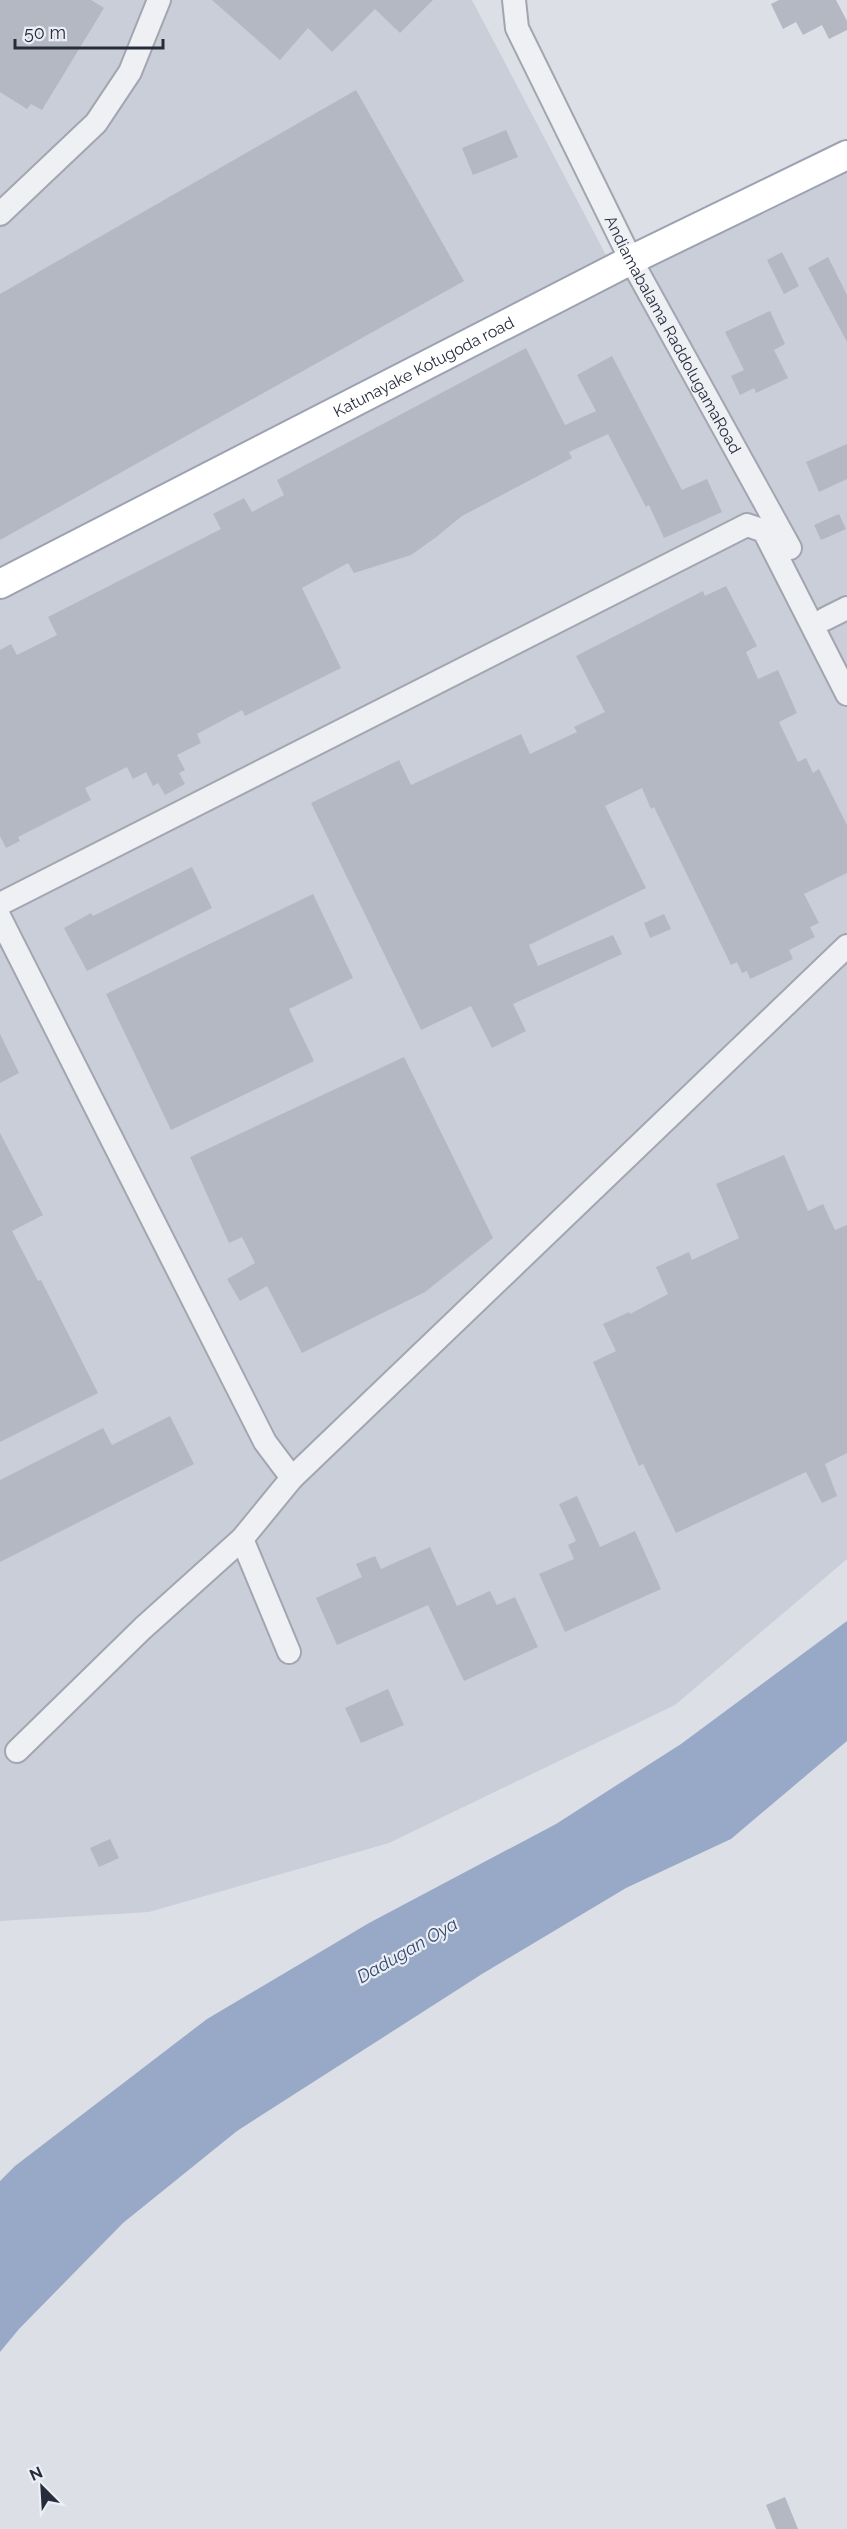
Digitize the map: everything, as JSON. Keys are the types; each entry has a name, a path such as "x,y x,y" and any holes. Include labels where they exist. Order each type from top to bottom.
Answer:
{"main road":[{"name":"Katunayake Kotugoda road","path":"0,584 631,260 847,155"}],"street":[{"path":"0,214 96,123 130,72 159,0"},
{"name":"Andiamabalama RaddolugamaRoad","path":"514,0 517,28 631,260 774,515 847,662"},
{"path":"0,904 747,525 764,531 847,694"},
{"path":"825,619 847,608"},
{"path":"0,918 266,1442 292,1478"},
{"path":"17,1750 143,1628 242,1539 292,1478 847,946"},
{"path":"242,1539 289,1652"}],"shaded area":[{"path":"0,0 472,0 618,278 847,166 847,1559 675,1705 389,1843 149,1912 0,1921"}],"water":[{"name":"Dadugan Oya","path":"847,1621 847,1741 731,1839 626,1888 482,1974 237,2131 123,2223 19,2329 0,2352 0,2181 15,2166 207,2019 369,1923 556,1824 681,1744"}],"building":[{"path":"0,0 91,0 104,8 42,110 31,104 27,109 0,92"},
{"path":"212,0 433,0 400,33 375,9 332,52 308,28 280,60"},
{"path":"779,0 836,0 847,21 847,30 829,39 822,25 803,35 796,22 783,29 771,4"},
{"path":"356,90 464,281 0,540 0,294"},
{"path":"506,130 518,157 473,175 462,148"},
{"path":"782,252 799,286 784,294 767,260"},
{"path":"828,257 847,295 847,342 808,268"},
{"path":"770,311 785,344 774,350 788,378 756,393 754,388 740,395 731,376 744,370 725,332"},
{"path":"526,348 565,425 596,411 577,375 612,356 682,490 707,479 722,512 664,538 649,505 646,507 608,434 569,452 572,458 462,516 411,555 354,573 348,563 302,588 341,668 245,716 242,710 197,734 201,743 177,755 185,770 179,773 185,784 165,795 158,783 153,786 146,772 133,779 127,767 85,788 91,800 18,837 20,841 6,848 0,836 0,650 11,644 17,655 57,635 48,617 221,529 213,514 244,498 252,512 284,495 277,480"},
{"path":"847,444 847,479 819,492 806,462"},
{"path":"839,514 846,529 821,540 814,525"},
{"path":"726,586 757,646 746,652 758,679 778,670 797,713 779,722 798,762 806,758 813,773 819,769 847,825 847,873 804,894 819,923 810,927 815,937 789,950 793,959 750,979 747,971 742,973 737,962 731,965 654,807 651,809 642,788 605,806 646,888 529,945 538,966 613,935 622,954 513,1004 526,1031 492,1048 471,1006 421,1030 311,803 399,760 411,785 521,734 530,754 577,732 574,727 605,712 576,656 703,591 705,596"},
{"path":"192,867 212,908 87,971 64,928 91,913 93,916"},
{"path":"313,894 353,978 289,1009 314,1061 171,1130 106,994"},
{"path":"664,914 671,929 650,938 644,923"},
{"path":"0,1034 19,1073 0,1083"},
{"path":"404,1057 493,1238 425,1292 302,1353 267,1286 240,1301 227,1279 255,1263 242,1237 229,1243 190,1157"},
{"path":"0,1133 43,1215 12,1231 38,1281 41,1280 98,1393 0,1442"},
{"path":"784,1155 808,1211 823,1204 835,1230 847,1225 847,1453 825,1464 837,1496 822,1503 806,1472 676,1533 643,1464 639,1466 593,1362 616,1351 603,1324 629,1312 630,1314 668,1294 656,1267 689,1252 692,1260 739,1238 716,1184"},
{"path":"170,1416 194,1464 0,1562 0,1480 103,1428 112,1445"},
{"path":"577,1496 600,1547 635,1531 661,1589 565,1632 539,1574 574,1559 568,1545 576,1541 559,1504"},
{"path":"430,1547 457,1606 490,1591 497,1605 515,1597 538,1647 464,1681 428,1605 337,1645 316,1598 362,1577 356,1564 375,1556 381,1569"},
{"path":"388,1689 404,1725 361,1743 345,1708"},
{"path":"110,1839 119,1858 99,1867 90,1848"},
{"path":"785,2497 798,2529 776,2529 766,2505"}]}
